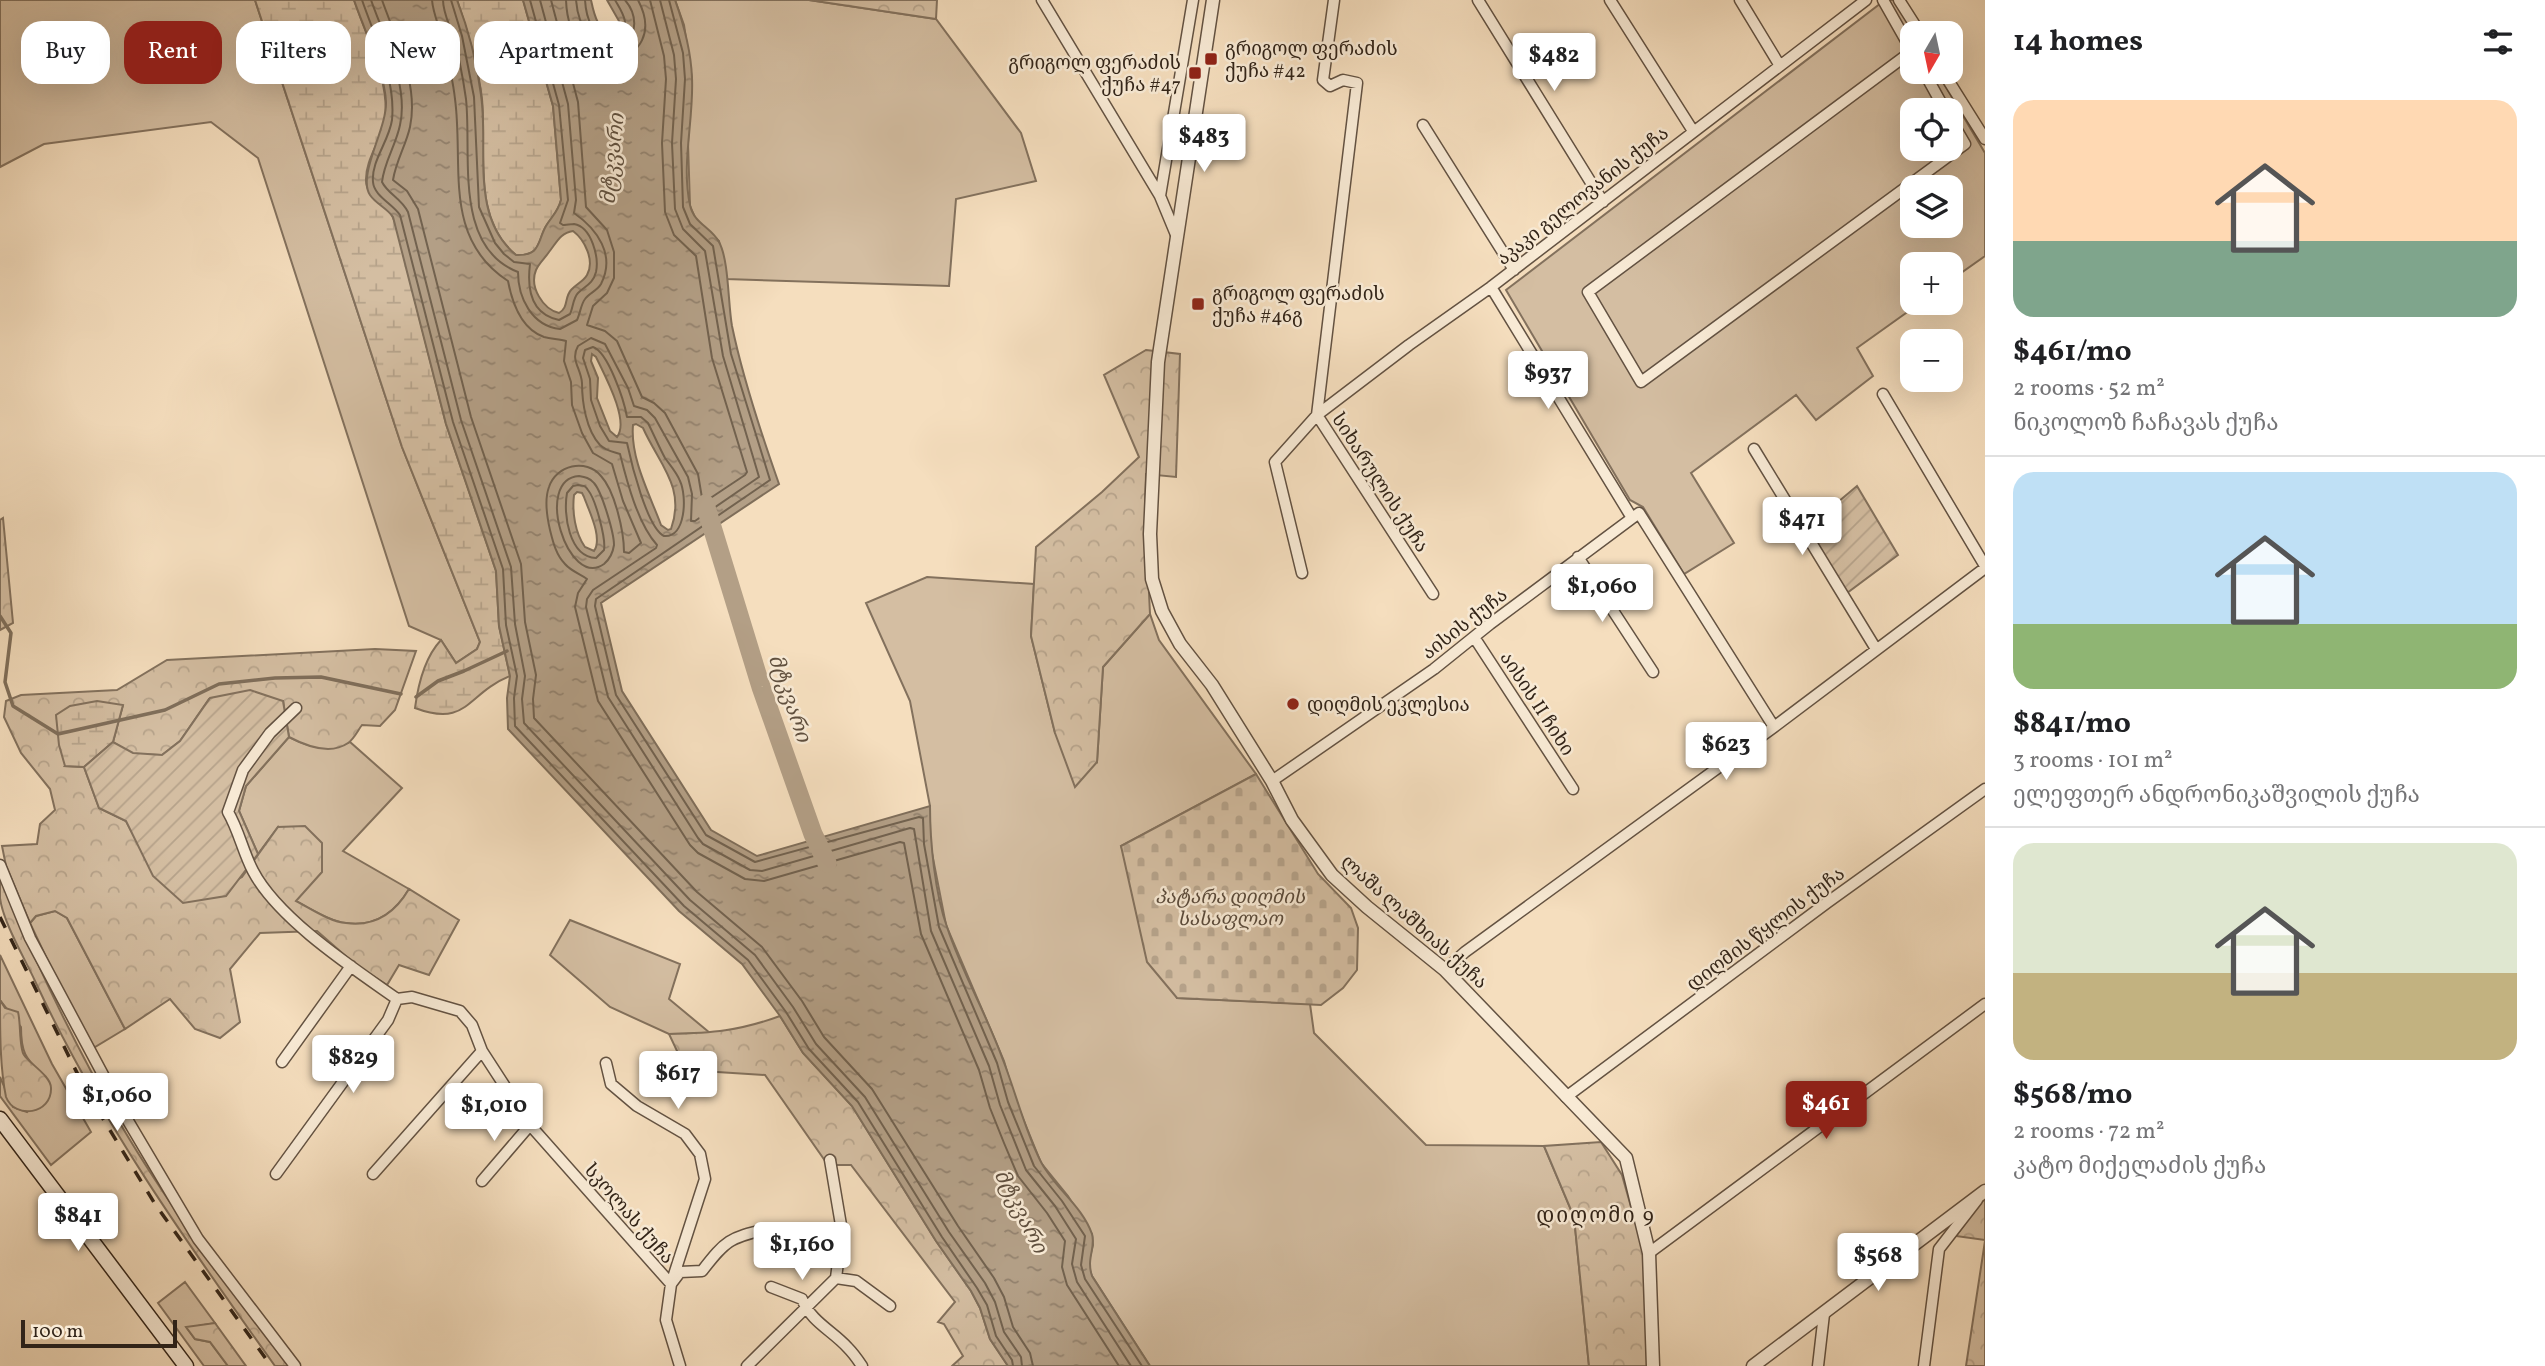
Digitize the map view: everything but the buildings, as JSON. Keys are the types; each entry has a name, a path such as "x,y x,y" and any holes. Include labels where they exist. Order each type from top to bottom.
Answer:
{"main road":[{"path":"0,1119 186,1366"}],"street":[{"path":"1042,0 1160,196 1177,237"},
{"path":"1160,196 1193,0"},
{"name":"ლაშა ლაშხიას ქუჩა","path":"1213,0 1158,362 1150,534 1152,579 1162,611 1180,644 1212,685 1272,781 1292,820 1332,875 1367,907 1446,970 1626,1158 1649,1253 1653,1366"},
{"name":"სიხარულის ქუჩა","path":"1334,0 1323,80 1330,86 1343,80 1357,83 1317,415 1433,594"},
{"path":"1478,0 1603,202"},
{"path":"1610,0 1693,131"},
{"path":"1740,0 1780,66"},
{"name":"აკაკი გელოვანის ქუჩა","path":"1302,573 1275,462 1317,415 1514,270 1866,0"},
{"path":"1883,0 1900,30"},
{"path":"1899,0 1912,21"},
{"path":"1900,61 1588,292 1641,382 1942,161"},
{"path":"1951,84 1985,139"},
{"path":"1423,125 1514,270"},
{"path":"1491,287 1632,518 1639,513 1774,727"},
{"path":"1446,970 1465,952 1774,727 1985,567 1883,394"},
{"path":"1754,449 1876,649"},
{"name":"აისის ქუჩა","path":"1272,781 1405,690 1632,518"},
{"path":"1578,557 1653,672"},
{"name":"აისის II ჩიხი","path":"1474,637 1573,789"},
{"name":"სკოლას ქუჩა","path":"296,708 270,733 243,769 228,812 239,832 253,871 270,896 351,966 397,999 412,997 460,1011 472,1026 482,1051 530,1125 671,1284"},
{"name":"დიღმის წყლის ქუჩა","path":"1566,1097 1985,789"},
{"path":"0,865 30,938 124,1114 198,1239 295,1366"},
{"path":"282,1062 351,966"},
{"path":"276,1174 388,1020 397,999"},
{"path":"1649,1253 1985,1004"},
{"path":"373,1174 482,1051"},
{"path":"606,1063 611,1084 637,1106 685,1134 700,1154 705,1179 671,1284 666,1320 680,1366"},
{"path":"482,1181 530,1125"},
{"path":"747,1366 835,1278 842,1231 830,1160"},
{"path":"1753,1366 1984,1190"},
{"path":"1924,1366 1939,1249 1984,1190"},
{"path":"671,1284 680,1272 702,1271 723,1245 736,1236 768,1229"},
{"path":"835,1278 856,1281 890,1306"},
{"path":"771,1287 802,1299 823,1328 847,1346 862,1366"},
{"path":"1818,1366 1824,1314"}],"green space":[{"path":"0,0 255,0 262,21 236,21 236,84 283,84 402,447 480,642 477,649 456,663 441,640 409,626 258,158 211,122 44,144 0,167"},
{"path":"255,0 354,0 365,30 365,84 383,84 385,119 368,165 367,186 394,219 446,424 496,571 499,626 510,676 495,683 457,711 446,714 432,713 415,708 423,672 441,640 456,663 477,649 480,642 402,447 283,84 351,84 351,21 262,21"},
{"path":"457,0 523,0 529,21 474,21 474,58"},
{"path":"675,0 809,0 936,19 1021,133 1036,181 956,199 949,286 726,279 719,241 696,220 690,206 688,143 692,79 684,25"},
{"path":"809,0 937,0 936,19"},
{"path":"1885,0 1894,0 1907,21 1900,21 1900,84 1944,84 1952,98 1900,98 1900,161 1963,161 1963,116 1985,153 1985,256 1963,272 1963,252 1900,252 1900,315 1903,315 1857,348 1873,376 1816,420 1796,395 1691,473 1734,543 1684,574 1643,507 1630,500 1506,290"},
{"path":"547,84 553,106 561,200 537,247 524,255 516,255 502,240 492,222 487,203 480,86"},
{"path":"1146,350 1180,354 1176,477 1146,474 1150,614 1103,667 1097,762 1075,787 1055,733 1031,636 1036,547 1139,457 1104,375"},
{"path":"1857,486 1898,555 1847,593 1807,528"},
{"path":"3,518 13,623 0,630 0,520"},
{"path":"927,577 1034,584 1031,636 1055,733 1097,762 1103,667 1150,614 1159,640 1256,774 1121,846 1177,998 1310,1004 1314,1033 1426,1145 1544,1146 1574,1217 1589,1366 1150,1366 1092,1276 1088,1265 1093,1245 1092,1234 1068,1196 1041,1163 1015,1099 1004,1061 946,925 930,843 930,806 910,701 866,603"},
{"path":"375,649 416,651 395,710 380,726 362,725 350,741 341,747 318,748 289,737 283,701 209,699 180,741 162,755 132,754 113,742 123,705 65,766 84,767 99,808 126,821 136,840 183,902 202,898 242,877 278,827 305,826 322,843 322,872 296,901 333,920 366,923 391,911 409,889 459,920 429,975 399,965 387,985 356,965 317,931 260,933 230,969 240,1022 220,1038 195,1029 170,999 125,1029 67,918 55,911 36,916 30,923 6,866 2,846 37,844 40,824 55,810 50,789 21,753 4,717 6,701 21,695 117,690 167,660"},
{"path":"250,690 283,701 289,737 246,786 239,811 258,854 226,896 183,903 153,876 126,821 99,808 84,767 113,742 133,753 162,755 180,741 210,698"},
{"path":"97,701 123,705 113,742 84,767 65,766 59,745 56,715 70,706"},
{"path":"289,737 305,744 326,748 350,742 402,788 343,851 409,889 391,911 375,920 356,924 340,922 295,901 306,888 278,827 258,854 239,811 246,786"},
{"name":"პატარა დიღმის სასაფლაო","path":"1256,774 1318,874 1351,908 1358,928 1357,970 1343,988 1321,1005 1177,998 1147,962 1121,846"},
{"path":"0,876 56,1003 121,1125 181,1218 289,1366 275,1366 177,1227 87,1082 10,929 0,898"},
{"path":"55,911 67,918 125,1029 90,1050 30,923 36,916"},
{"path":"570,920 680,964 669,999 710,1033 669,1034 610,1007 550,955"},
{"path":"0,955 52,1064 91,1132 51,1165 0,1096 0,1077 13,1107 27,1112 49,1082 25,1053 21,1027 0,1000"},
{"path":"0,1000 5,1008 18,1012 22,1052 50,1084 50,1097 46,1104 32,1111 17,1109 6,1097 1,1062"},
{"path":"780,1016 803,1053 852,1106 936,1241 971,1291 980,1308 990,1339 1008,1366 952,1366 963,1356 944,1324 938,1322 955,1302 851,1165 828,1165 765,1075 686,1070 669,1034 725,1030"},
{"path":"1601,1142 1622,1175 1646,1260 1647,1366 1589,1366 1574,1217 1544,1146"},
{"path":"1985,1198 1985,1240 1956,1236 1983,1199"},
{"path":"1985,1241 1985,1366 1966,1366"},
{"path":"185,1282 215,1323 187,1328 195,1339 210,1342 228,1366 204,1366 158,1303"},
{"path":"215,1323 246,1366 228,1366 210,1342 195,1339 186,1327"}],"water":[{"path":"354,0 457,0 474,55 474,84 479,84 486,201 501,239 516,255 524,255 537,247 561,200 553,106 547,84 638,84 638,21 619,21 607,0 675,0 691,68 692,94 687,158 690,205 695,217 716,237 722,250 736,346 779,484 601,603 622,691 711,830 757,856 930,806 936,884 953,944 997,1043 1040,1160 1081,1214 1092,1234 1092,1276 1150,1366 1008,1366 990,1339 980,1308 971,1291 936,1241 852,1106 803,1053 742,964 679,911 508,729 507,698 510,676 499,626 496,571 446,424 393,217 372,198 367,186 367,176 385,113 383,84 460,84 460,21 365,21 365,30","holes":["573,231 585,245 589,269 569,293 564,308 559,313 543,302 536,290 534,277 539,265 557,241","592,354 610,386 618,409 620,430 617,437 610,431 597,398 598,378 591,361","633,425 643,428 673,488 675,514 671,529 668,530 661,525 642,476 633,438","577,492 582,493 592,517 597,539 594,551 585,547 577,529 574,515 574,495"]},
{"path":"523,0 591,0 597,21 529,21"}],"waterway":[{"name":"მტკვარი","path":"705,504 761,687 813,834 827,863"},
{"path":"0,616 11,633 5,682 13,706 58,734 165,710 219,684 275,678 321,677 401,694"},
{"path":"416,697 438,681 507,651"}],"railway":[{"path":"0,917 86,1091 155,1204 271,1366"}],"place":[{"name":"გრიგოლ ფერაძის ქუჩა #42","path":"1211,59"},
{"name":"გრიგოლ ფერაძის ქუჩა #47","path":"1195,73"},
{"name":"გრიგოლ ფერაძის ქუჩა #46გ","path":"1198,304"},
{"name":"დიღმის ეკლესია","path":"1293,704"}],"district":[{"name":"დიღომი 9","path":"1596,1215"}]}
